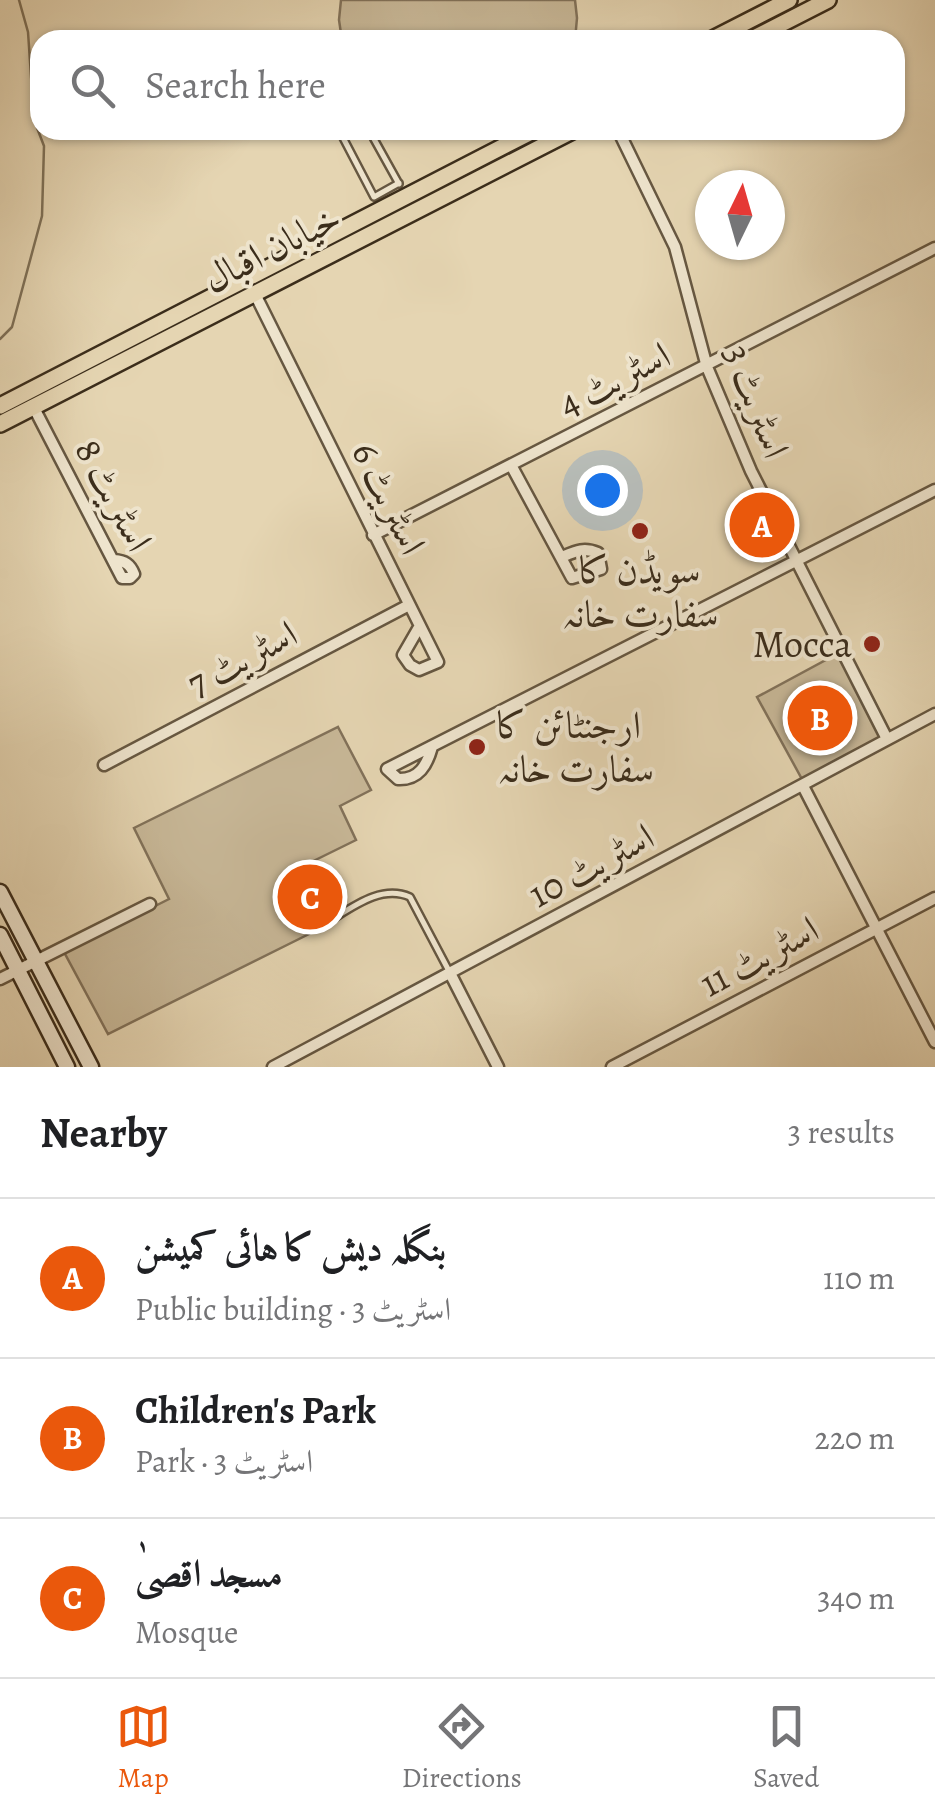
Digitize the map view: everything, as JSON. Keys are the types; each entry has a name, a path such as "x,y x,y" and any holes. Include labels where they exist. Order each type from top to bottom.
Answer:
{"main road":[{"path":"730,30 789,0"},
{"path":"770,30 828,0"},
{"name":"خیابان اقبال","path":"0,406 408,190 515,140"},
{"name":"خیابان اقبال","path":"0,424 555,140"},
{"path":"408,190 426,206"}],"street":[{"name":"اسٹریٹ 3","path":"623,140 675,247 706,366 750,471 887,740"},
{"name":"اسٹریٹ 4","path":"373,535 935,248"},
{"name":"اسٹریٹ 6","path":"255,294 438,662 419,670 403,655 418,629"},
{"name":"اسٹریٹ 8","path":"33,406 122,578 134,574 123,560 114,560"},
{"path":"511,465 572,578 601,569 598,554 590,549 582,548 562,557"},
{"path":"432,746 935,490"},
{"name":"اسٹریٹ 7","path":"104,766 408,605"},
{"name":"اسٹریٹ 10","path":"273,1067 935,714"},
{"path":"803,786 935,1042"},
{"path":"0,892 91,1067"},
{"name":"اسٹریٹ 11","path":"612,1067 935,898"},
{"path":"0,979 150,904"},
{"path":"0,936 67,1067"},
{"path":"450,973 498,1067"}],"lane":[{"path":"344,140 374,197 408,190 375,140"},
{"path":"321,926 377,895 402,893 410,896 450,973"}],"shaded area":[{"path":"341,0 575,0 577,18 576,30 340,30"},
{"path":"837,654 883,738 803,781 757,697"},
{"path":"338,727 371,790 340,806 356,840 283,876 309,934 108,1034 64,952 169,899 134,828"}],"waterway":[{"path":"19,0 28,32 30,61"},
{"path":"0,339 12,327 42,216 42,140"}],"place":[{"name":"بنگلہ دیش کا ہائی کمیشن","path":"762,525"},
{"name":"سویڈن کا سفارت خانہ","path":"640,531"},
{"name":"Mocca","path":"872,644"},
{"name":"Children's Park","path":"820,718"},
{"name":"ارجنٹائن کا سفارت خانہ","path":"477,747"},
{"name":"مسجد اقصیٰ","path":"310,897"}]}
